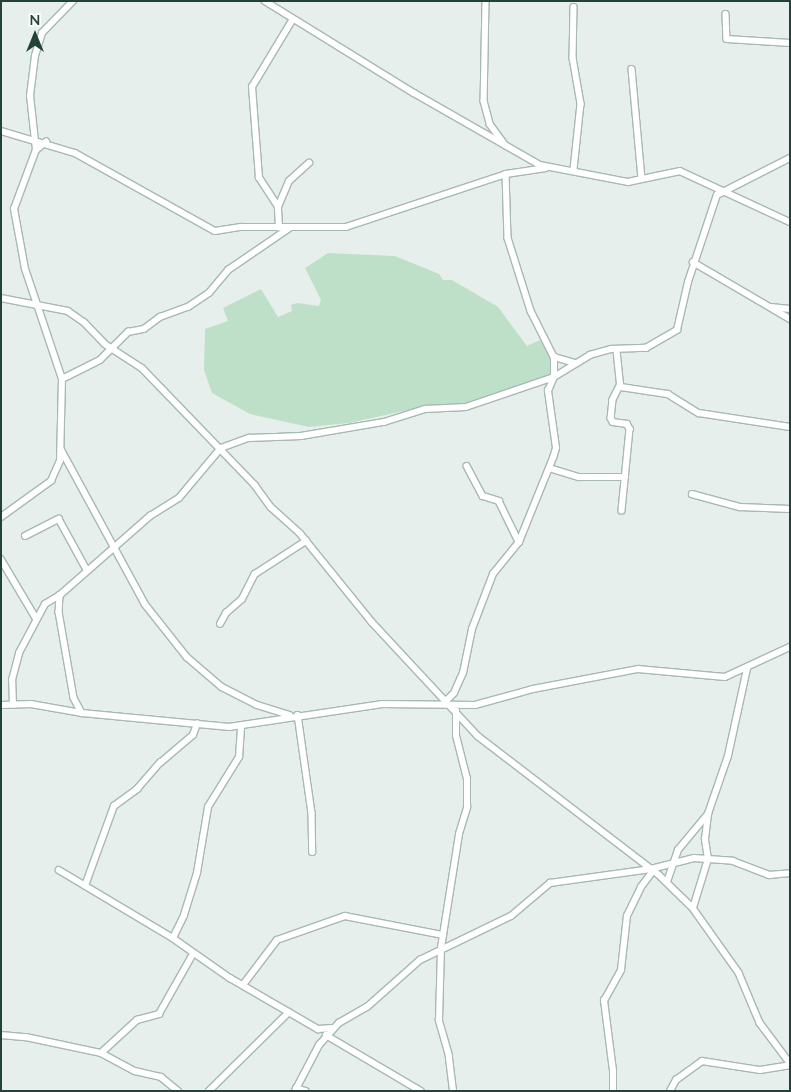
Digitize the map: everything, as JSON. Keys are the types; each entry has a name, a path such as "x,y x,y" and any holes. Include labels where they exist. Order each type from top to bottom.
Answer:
{"street":[{"path":"36,150 33,139 30,86 40,38 73,1"},
{"path":"265,1 506,147 548,168"},
{"path":"486,1 484,101 490,124 506,147"},
{"path":"574,7 573,58 581,104 574,169"},
{"path":"726,14 727,39 790,43"},
{"path":"278,207 259,178 252,88 293,19"},
{"path":"632,68 642,178"},
{"path":"1,131 46,142 75,153 210,230 346,227 506,174 548,168 574,169 622,182 675,171 723,190 790,222"},
{"path":"1,517 51,481 60,461 62,379 39,319 38,305 25,269 14,209 36,150 46,142"},
{"path":"13,705 12,680 22,646 45,604 60,595 150,516 179,498 221,448 249,438 301,436 384,422 425,409 466,407 554,378 575,362 603,351 646,348 677,330 694,262 714,202 723,190 790,158"},
{"path":"279,228 278,207 289,181 309,163"},
{"path":"448,703 463,673 472,628 494,574 519,542 556,448 548,402 548,391 554,378 554,357 531,310 508,238 506,174"},
{"path":"62,379 93,365 128,332 144,329 160,317 188,307 208,294 228,270 288,229"},
{"path":"694,262 766,307 790,319"},
{"path":"1,298 75,315 112,349 142,368 221,448 271,507 306,541 363,612 491,750 527,772 586,821 667,882 693,908 740,973 760,1023 790,1064 760,1070 702,1061 676,1080 670,1091"},
{"path":"766,307 790,309"},
{"path":"617,351 620,386 613,400 611,418 612,422 630,426 622,511"},
{"path":"554,357 575,362"},
{"path":"620,386 668,394 698,413 790,427"},
{"path":"60,447 114,548 155,619 201,672 242,699 296,716"},
{"path":"467,466 483,496 499,501 519,542"},
{"path":"549,468 580,477 626,477"},
{"path":"692,494 740,507 790,509"},
{"path":"26,536 59,519 87,570"},
{"path":"220,624 226,613 242,599 255,574 306,541"},
{"path":"1,559 36,618"},
{"path":"60,595 59,612 74,698 82,714"},
{"path":"1,705 31,704 82,714 241,726 382,704 448,703 475,705 534,689 572,684 638,669 661,669 714,677 733,675 790,647"},
{"path":"693,908 708,859 705,839 708,814 728,756 747,669"},
{"path":"453,1091 449,1056 439,1026 441,948 459,834 467,807 467,779 456,736 456,711"},
{"path":"296,716 312,813 313,852"},
{"path":"85,886 114,806 137,789 166,757 192,735 197,724"},
{"path":"173,938 184,916 198,873 208,807 239,757 241,726"},
{"path":"667,882 671,865 682,844 708,814"},
{"path":"306,1091 296,1090 325,1037 333,1028 367,1007 420,960 441,948 511,916 550,883 652,870 694,858 733,861 769,875 790,874"},
{"path":"58,870 173,938 193,954 318,1029 325,1037 421,1091"},
{"path":"613,1091 614,1071 604,1001 621,970 627,916 641,887 652,870"},
{"path":"243,985 277,940 345,916 444,935"},
{"path":"101,1053 137,1020 159,1014 193,954"},
{"path":"210,1091 289,1012"},
{"path":"318,1029 333,1028"},
{"path":"1,1035 26,1037 101,1053 135,1071 161,1077 178,1091"}],"green space":[{"path":"328,253 395,256 439,274 443,280 452,280 498,307 527,346 540,340 549,353 552,376 448,408 413,409 349,423 309,427 250,414 212,393 204,370 205,329 228,321 223,308 261,289 278,317 292,311 291,305 297,303 319,306 321,300 305,268"}]}
